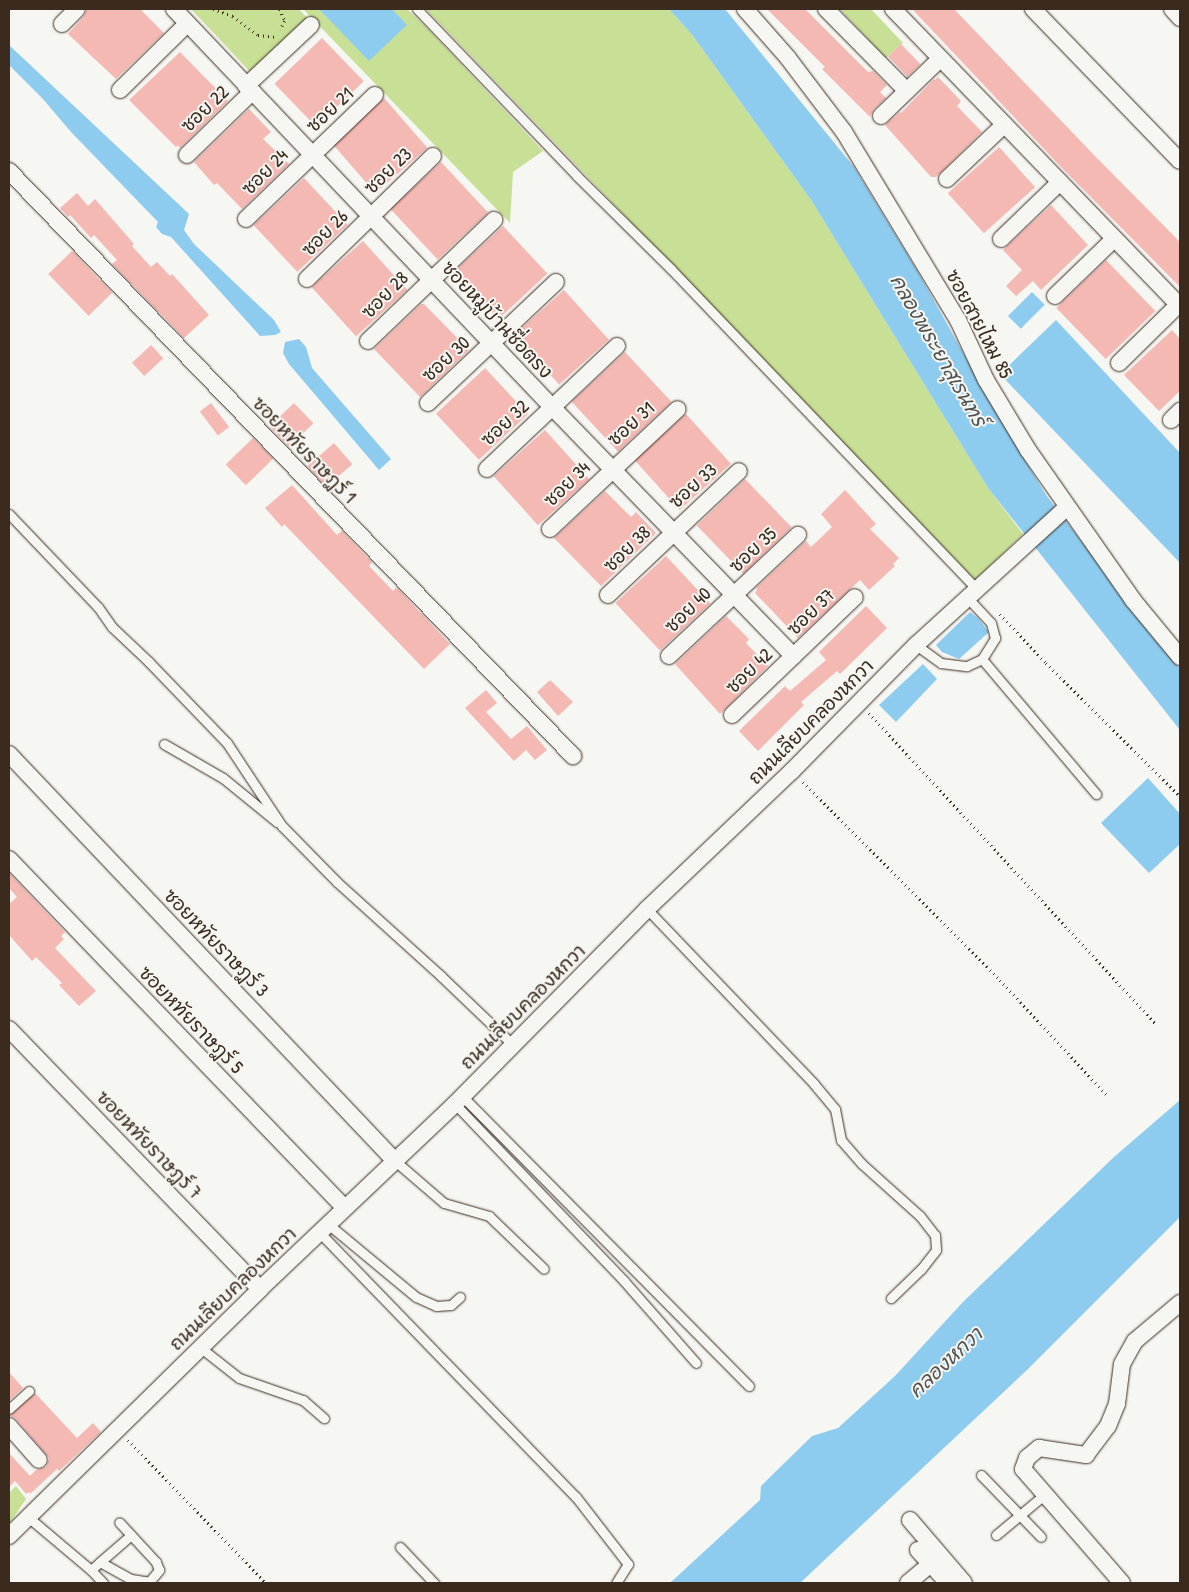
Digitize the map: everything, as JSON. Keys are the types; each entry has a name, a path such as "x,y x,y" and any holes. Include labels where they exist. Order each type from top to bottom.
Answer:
{"street":[{"path":"62,24 77,9"},
{"name":"ซอยหมู่บ้านซื่อตรง","path":"174,9 552,407 794,656"},
{"name":"ซอยสายไหม 85","path":"745,9 788,58 844,132 958,320 986,380 1063,510 1180,657"},
{"path":"826,9 907,91"},
{"path":"893,9 1180,305 1118,363"},
{"path":"1033,9 1180,161"},
{"path":"1172,9 1180,18"},
{"path":"120,90 188,23"},
{"name":"ซอย 22","path":"187,155 312,25"},
{"path":"882,116 940,59"},
{"name":"ซอย 21","path":"312,154 375,94"},
{"path":"948,179 1004,125"},
{"name":"ซอย 24","path":"246,219 312,154"},
{"name":"ซอย 23","path":"371,216 434,156"},
{"name":"ซอยหทัยราษฎร์ 1","path":"9,171 573,756"},
{"path":"1001,239 1060,182"},
{"name":"ซอย 26","path":"307,279 371,216"},
{"name":"ซอย 28","path":"368,341 431,278 494,220"},
{"path":"1055,296 1114,238"},
{"name":"ซอย 30","path":"428,404 556,282"},
{"name":"ซอย 32","path":"487,469 616,346"},
{"name":"ซอย 31","path":"612,469 678,409"},
{"name":"ซอย 34","path":"550,529 612,469"},
{"name":"ซอย 33","path":"674,531 739,471"},
{"name":"ถนนเลียบคลองหกวา","path":"9,1536 260,1289 458,1100 648,910 792,771 916,645 1063,510"},
{"name":"ซอย 38","path":"608,595 674,531"},
{"name":"ซอย 35","path":"734,594 798,535"},
{"name":"ซอย 40","path":"669,656 734,594"},
{"name":"ซอย 37","path":"794,656 855,597"},
{"name":"ซอย 42","path":"732,715 794,656"},
{"name":"ซอยหทัยราษฎร์ 3","path":"9,754 394,1160"},
{"name":"ซอยหทัยราษฎร์ 5","path":"9,859 345,1208"},
{"name":"ซอยหทัยราษฎร์ 7","path":"9,1029 260,1289"},
{"path":"1122,1583 1023,1469 1027,1458 1039,1448 1086,1455 1108,1426 1117,1404 1122,1364 1136,1341 1180,1303"},
{"path":"9,1426 39,1460"},
{"path":"910,1520 964,1583"},
{"path":"918,1550 948,1583"},
{"path":"908,1583 931,1564"}],"lane":[{"path":"417,9 972,593 991,623 995,638 982,659 967,666 942,663 916,645"},
{"path":"9,514 98,607 112,627 149,662 227,743 282,826"},
{"path":"982,659 1096,794"},
{"path":"164,744 223,778 282,826 337,882 441,976 513,1045"},
{"path":"648,910 814,1084 836,1109 841,1140 862,1164 920,1216 936,1235 936,1250 921,1269 891,1298"},
{"path":"458,1100 696,1363"},
{"path":"458,1100 749,1386"},
{"path":"394,1160 444,1203 489,1216 544,1269"},
{"path":"324,1229 416,1297 436,1306 451,1305 460,1297"},
{"path":"324,1229 576,1497 628,1564 616,1583"},
{"path":"201,1348 238,1378 303,1400 324,1418"},
{"path":"9,1409 30,1391"},
{"path":"981,1475 1041,1537"},
{"path":"996,1535 1045,1494"},
{"path":"28,1517 91,1570 103,1583"},
{"path":"100,1562 131,1579 149,1582 159,1570 156,1562 119,1522"},
{"path":"91,1570 130,1535"},
{"path":"400,1547 434,1583"}],"path":[{"path":"213,9 233,16 258,35 268,38 276,37 285,21 280,9"},
{"path":"996,609 1046,664 1180,796"},
{"path":"859,703 1156,1024"},
{"path":"792,771 1000,980 1107,1095"},
{"path":"118,1430 266,1583"}],"green space":[{"path":"191,9 299,9 310,21 254,76"},
{"path":"303,9 407,9 429,30 543,151 513,172 510,223"},
{"path":"426,9 669,9 693,36 811,200 988,488 1023,534 975,580"},
{"path":"840,9 871,9 903,43 886,58"},
{"path":"16,1486 26,1499 9,1524 9,1493"}],"water":[{"path":"319,9 392,9 407,25 369,61"},
{"name":"คลองพระยาสุเรนทร์","path":"669,9 725,9 854,167 918,272 999,417 1046,495 1180,669 1180,730 988,488 811,200 693,36"},
{"path":"9,45 189,214 184,230 194,244 274,320 281,332 275,335 260,336 171,237 162,234 156,227 158,222 9,65"},
{"path":"1032,292 1045,305 1021,329 1008,316"},
{"path":"1056,320 1180,453 1180,563 1000,374"},
{"path":"299,339 306,347 312,368 391,459 379,470 289,364 283,353 285,342"},
{"path":"970,612 978,618 989,632 959,659 942,652 936,645"},
{"path":"923,664 937,679 896,722 879,705"},
{"path":"1148,778 1180,814 1180,844 1149,873 1101,823"},
{"name":"คลองหกวา","path":"1180,1100 1180,1217 1027,1370 800,1583 670,1583 760,1500 761,1486 812,1436 838,1428 895,1376 963,1302 1114,1157"}],"building":[{"path":"87,9 140,9 164,33 116,79 68,34 84,16"},
{"path":"767,9 805,9 868,72 873,71 887,85 880,92 886,98 874,109 870,117 822,69 825,67"},
{"path":"912,9 954,9 1180,242 1180,287 1063,169"},
{"path":"322,38 364,81 316,127 275,84"},
{"path":"901,44 920,64 908,77 888,57"},
{"path":"180,52 228,101 180,148 178,145 176,147 129,100"},
{"path":"938,77 961,101 957,106 982,132 936,177 931,177 885,125 901,113"},
{"path":"384,98 427,148 375,193 332,143"},
{"path":"249,109 271,132 263,139 289,164 242,209 217,183 214,185 194,162"},
{"path":"999,147 1035,187 984,233 948,193"},
{"path":"441,162 488,212 438,260 391,209"},
{"path":"304,178 348,225 297,272 254,225"},
{"path":"77,193 88,206 95,199 151,267 157,262 170,276 172,274 209,315 184,338 112,264 117,260 94,235 91,238 70,215 68,217 60,208"},
{"path":"1051,205 1088,245 1041,290 1033,281 1016,296 1006,286 1022,270 1003,250"},
{"path":"503,226 547,274 498,319 454,272"},
{"path":"363,241 407,290 356,336 312,287"},
{"path":"72,251 112,293 89,316 48,274"},
{"path":"1106,260 1155,311 1106,359 1056,308"},
{"path":"564,290 609,340 559,385 514,335"},
{"path":"421,304 424,304 469,350 420,397 374,349"},
{"path":"1172,330 1180,339 1180,391 1159,411 1124,375"},
{"path":"151,345 163,358 144,376 132,363"},
{"path":"625,352 671,402 618,452 572,402"},
{"path":"485,368 528,414 479,460 436,414"},
{"path":"211,403 229,427 218,435 200,411"},
{"path":"294,403 313,423 289,447 270,427"},
{"path":"686,414 731,464 680,510 635,460"},
{"path":"545,430 589,479 538,525 494,476"},
{"path":"253,438 273,459 246,485 226,464"},
{"path":"334,443 352,464 326,487 308,466"},
{"path":"745,479 792,527 743,574 697,526"},
{"path":"292,485 337,535 342,531 372,562 369,566 393,591 396,588 399,590 450,644 424,669 284,524 282,527 265,508"},
{"path":"845,490 876,524 870,529 899,558 893,564 895,566 869,590 860,580 798,638 755,593 756,588 806,541 811,547 832,527 821,514"},
{"path":"605,491 631,517 636,512 656,533 601,586 554,538"},
{"path":"666,556 710,604 660,651 616,603"},
{"path":"866,606 887,628 840,674 837,671 801,702 804,705 758,751 739,731 785,686 790,691 826,660 819,652"},
{"path":"726,616 749,639 746,643 768,666 720,714 675,664"},
{"path":"550,680 573,702 558,716 537,692"},
{"path":"486,690 497,703 486,712 511,739 527,726 547,750 535,760 526,750 514,761 465,708"},
{"path":"9,873 65,932 61,936 64,939 55,948 96,991 79,1006 59,985 62,983 36,957 32,961 9,935 9,904 17,897 9,888"},
{"path":"9,1372 23,1388 9,1401"},
{"path":"35,1393 77,1438 93,1423 101,1432 59,1471 57,1469 30,1494 29,1492 26,1494 15,1481 9,1487 9,1453 30,1476 36,1470 46,1467 49,1458 16,1419 9,1415"}]}
